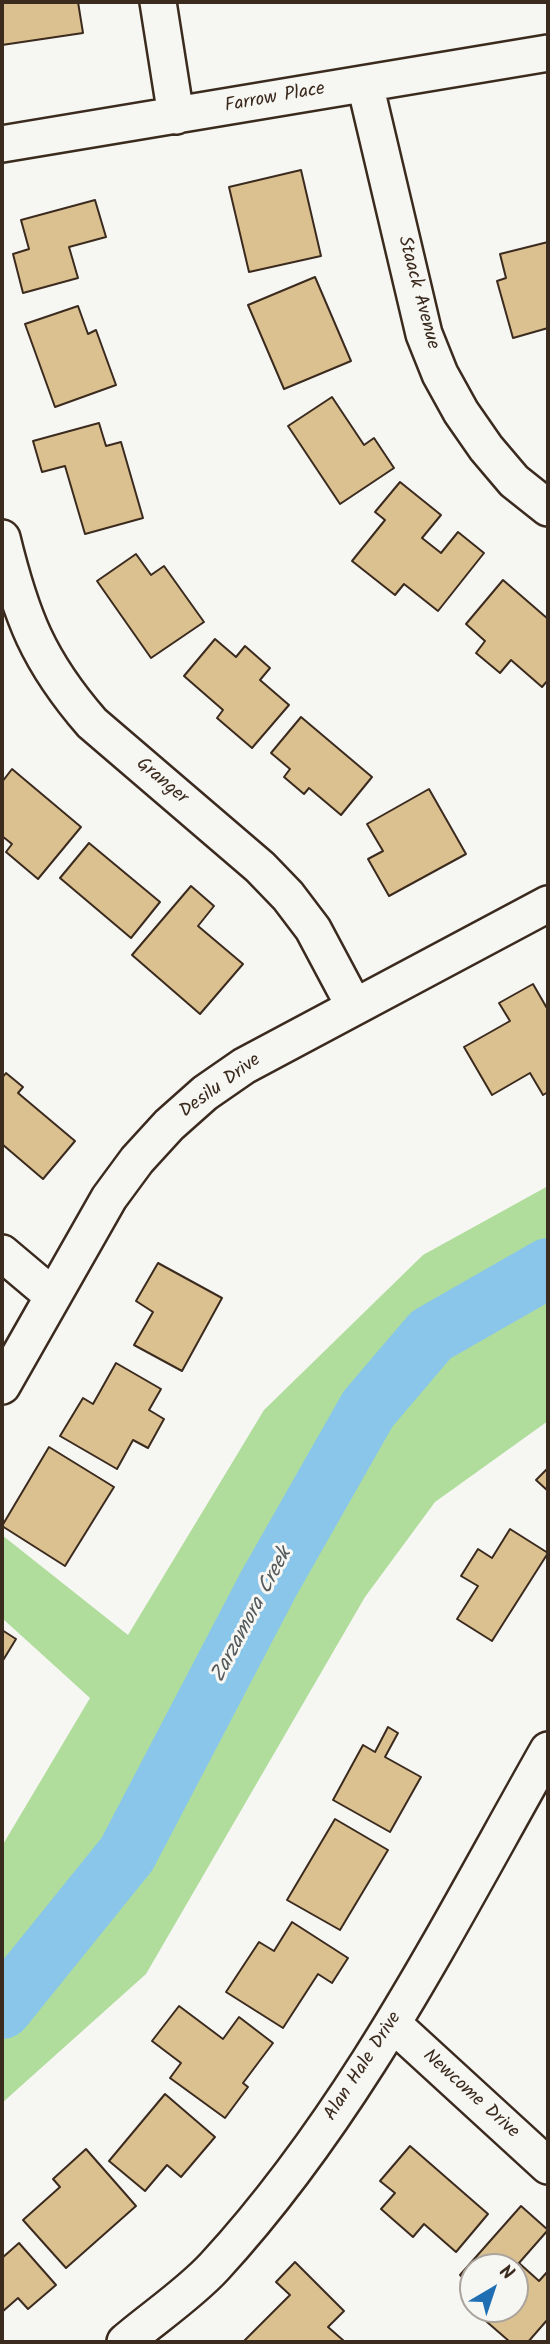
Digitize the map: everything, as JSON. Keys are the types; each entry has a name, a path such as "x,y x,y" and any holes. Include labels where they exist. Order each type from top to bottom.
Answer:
{"street":[{"path":"158,2 176,116"},
{"name":"Farrow Place","path":"2,144 548,53"},
{"name":"Staack Avenue","path":"365,83 424,334 440,374 461,412 486,447 514,481 548,508"},
{"name":"Granger","path":"2,538 21,608 50,670 70,698 92,723 260,867 288,896 313,929 354,1006"},
{"name":"Desilu Drive","path":"2,1386 109,1198 137,1160 169,1125 205,1093 244,1066 548,904"},
{"path":"2,1253 53,1296"},
{"name":"Alan Hale Drive","path":"125,2342 212,2269 252,2224 314,2144 393,2024 548,1749"},
{"name":"Newcome Drive","path":"393,2024 548,2166"}],"green space":[{"path":"548,1186 548,1421 435,1502 365,1597 146,1974 2,2103 2,1846 90,1698 2,1618 2,1535 128,1635 264,1410 423,1255"}],"building":[{"path":"2,2 78,2 83,33 2,45"},
{"path":"301,170 321,256 249,272 229,187"},
{"path":"95,200 106,237 69,247 78,278 23,293 13,254 29,249 21,220"},
{"path":"548,242 548,328 513,338 497,281 506,278 500,254"},
{"path":"315,277 351,361 284,389 248,305"},
{"path":"78,306 88,334 96,330 116,385 55,407 25,324"},
{"path":"332,397 364,445 374,438 394,468 340,504 288,426"},
{"path":"99,423 106,446 121,442 143,518 85,534 65,466 42,472 33,441"},
{"path":"400,482 441,515 422,538 441,553 458,532 484,553 438,611 404,584 395,595 352,561 385,520 375,512"},
{"path":"136,554 151,575 164,566 204,622 151,658 97,581"},
{"path":"503,580 548,619 548,680 542,687 511,660 500,673 476,653 485,641 466,624"},
{"path":"215,639 236,657 245,646 270,668 260,680 289,705 252,748 217,718 223,710 184,676"},
{"path":"301,717 372,777 341,815 309,788 304,794 284,777 290,769 271,753"},
{"path":"12,769 81,827 38,879 6,852 12,844 2,836 2,782"},
{"path":"429,789 466,854 389,896 368,859 383,851 367,824"},
{"path":"89,843 160,902 131,938 60,878"},
{"path":"191,886 214,906 198,926 243,964 200,1014 132,955"},
{"path":"533,984 548,1010 548,1092 543,1095 530,1073 492,1095 464,1047 510,1021 499,1003"},
{"path":"6,1073 23,1087 18,1093 75,1141 43,1179 2,1144 2,1078"},
{"path":"158,1263 222,1298 182,1371 134,1345 153,1312 136,1301"},
{"path":"116,1363 161,1389 149,1410 164,1419 148,1448 133,1440 117,1469 60,1436 83,1398 93,1404"},
{"path":"49,1447 114,1487 65,1566 2,1526"},
{"path":"548,1468 548,1491 536,1480"},
{"path":"510,1529 548,1553 492,1641 457,1619 478,1586 461,1576 478,1549 492,1558"},
{"path":"2,1630 16,1639 2,1662"},
{"path":"388,1727 398,1733 385,1757 421,1777 390,1832 333,1800 363,1745 375,1752"},
{"path":"335,1819 388,1850 340,1930 287,1900"},
{"path":"292,1922 348,1958 332,1983 318,1974 283,2028 226,1992 259,1942 274,1951"},
{"path":"179,2006 223,2039 239,2017 273,2043 243,2083 248,2087 225,2118 170,2078 181,2063 152,2041"},
{"path":"165,2094 215,2137 181,2177 167,2165 145,2191 109,2161"},
{"path":"410,2146 488,2214 456,2252 424,2224 413,2237 381,2209 395,2193 380,2181"},
{"path":"86,2149 136,2206 66,2268 23,2220 60,2187 53,2179"},
{"path":"521,2206 548,2230 528,2253 479,2253"},
{"path":"19,2243 56,2285 28,2309 18,2298 2,2312 2,2258"},
{"path":"295,2262 344,2311 328,2327 344,2341 243,2342 290,2295 276,2282"},
{"path":"548,2271 548,2319 528,2342 510,2342 488,2323 529,2323 529,2272 539,2281"}],"waterway":[{"name":"Zarzamora Creek","path":"2,2009 127,1854 269,1583 368,1409 431,1335 548,1268"}]}
